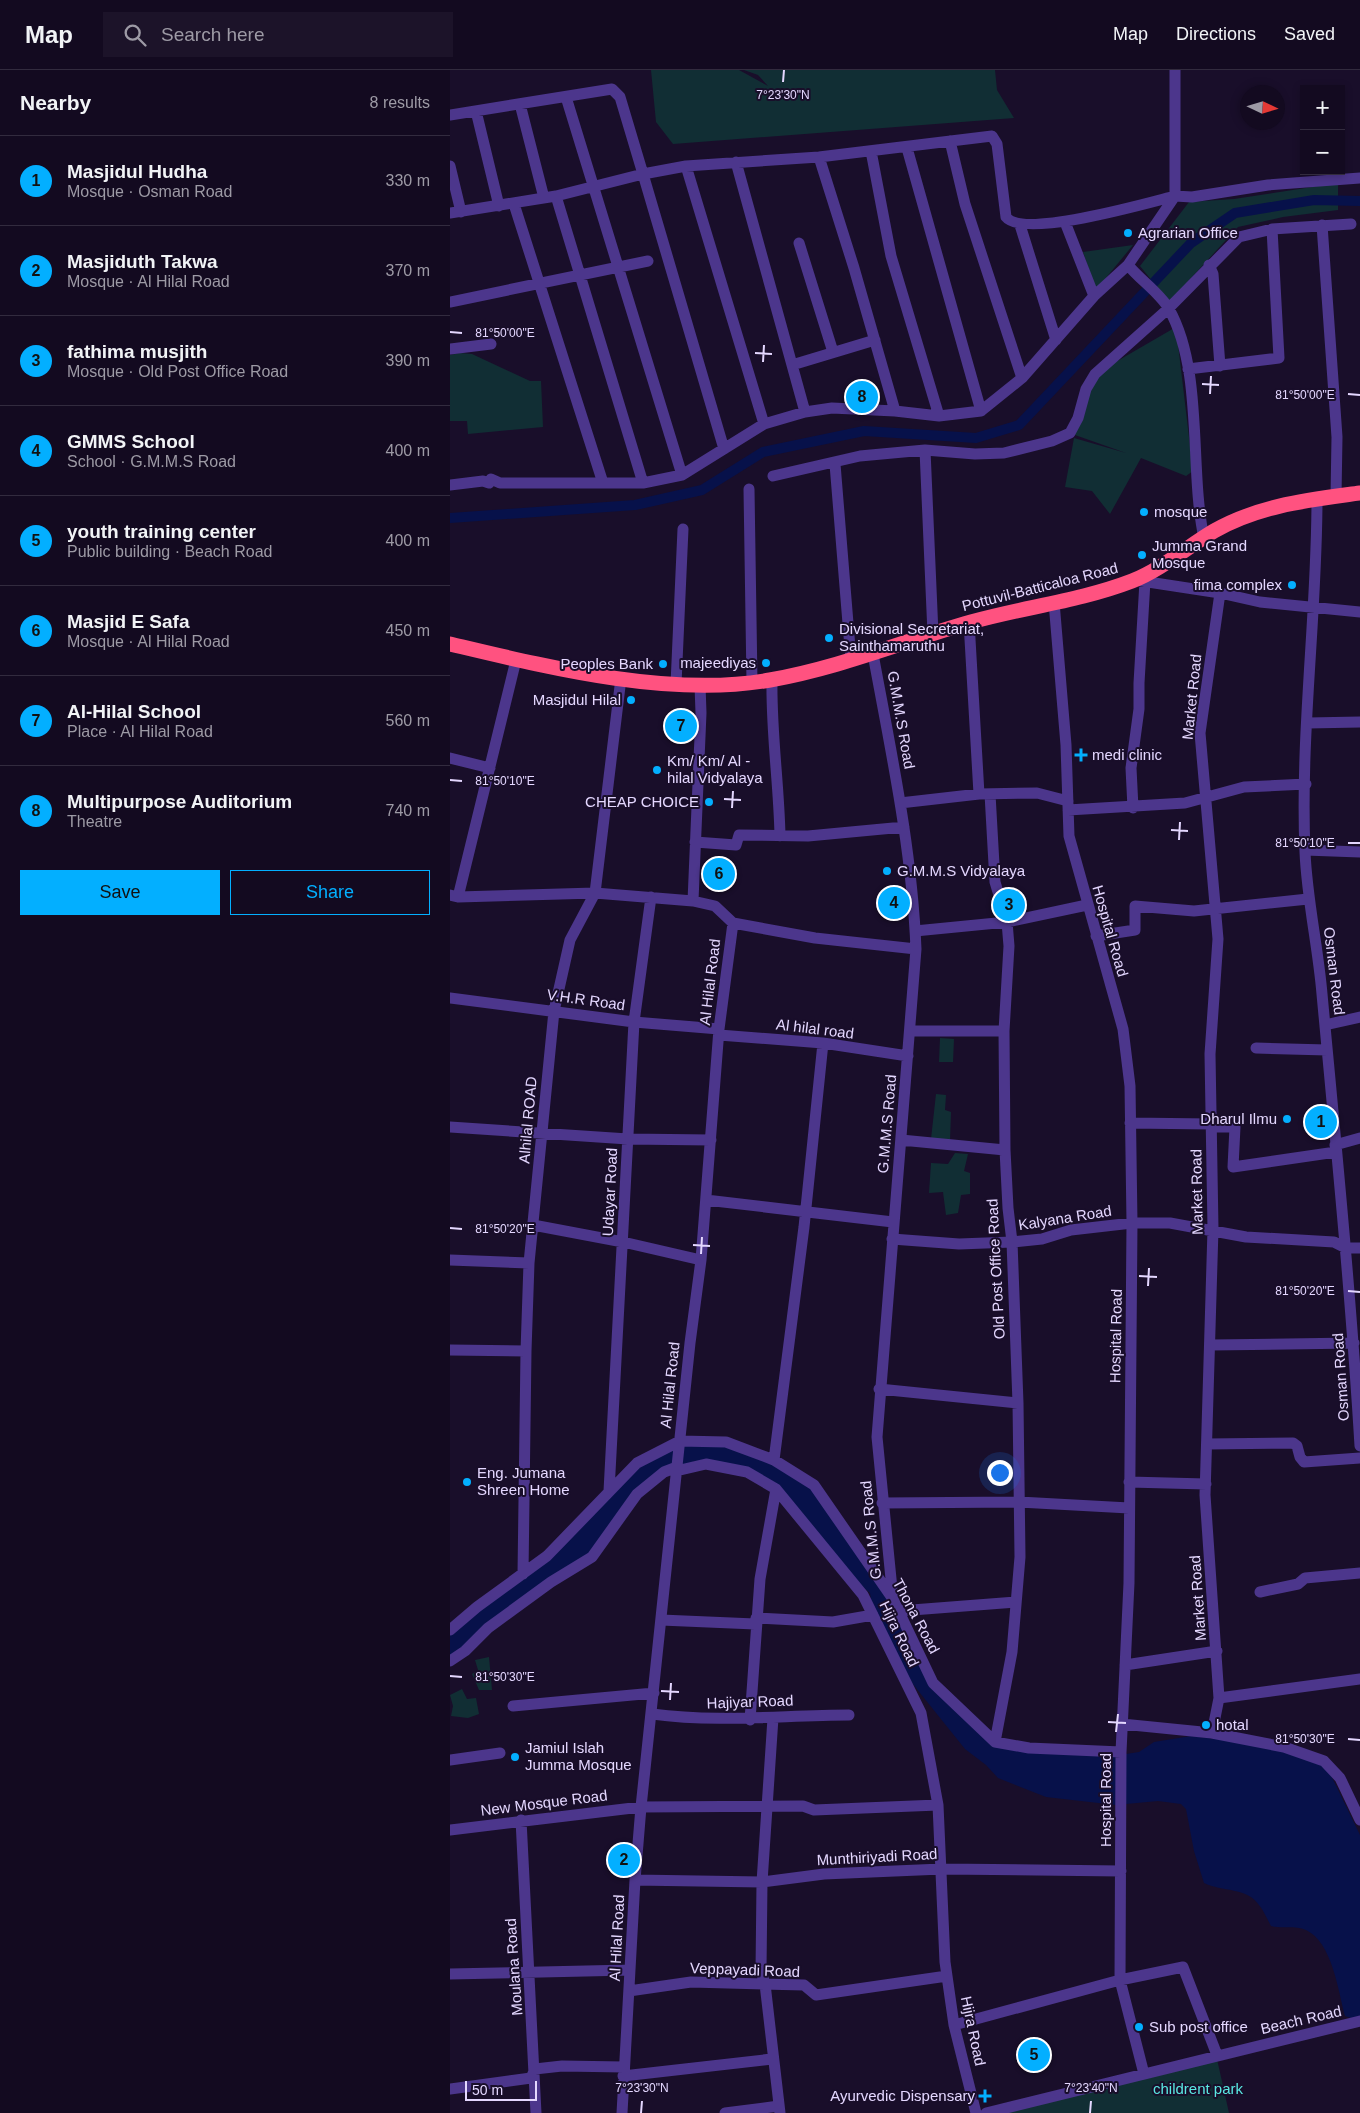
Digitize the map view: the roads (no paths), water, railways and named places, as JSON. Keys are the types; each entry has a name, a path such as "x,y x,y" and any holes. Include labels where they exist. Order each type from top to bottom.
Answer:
{"highway":[{"name":"Pottuvil-Batticaloa Road","path":"450,644 564,670 621,678 700,686 772,680 873,654 968,622 1140,581 1204,538 1239,519 1267,507 1360,493"}],"street":[{"path":"450,485 482,481 489,483 491,480 500,483 643,483 682,475 764,424 805,412 832,408 895,411 939,416 981,411 1022,378 1094,296 1130,268 1175,196 1176,70"},
{"path":"450,115 612,90 620,97 724,449"},
{"path":"566,97 682,475"},
{"path":"520,104 544,198"},
{"path":"476,111 500,206"},
{"path":"450,166 455,212 556,196 643,174 686,166 819,157 907,148 989,136 996,140 1006,217 1010,222 1020,225 1065,222 1175,196 1192,197 1268,184 1360,178"},
{"path":"950,142 966,204 1022,378"},
{"path":"907,148 981,411"},
{"path":"871,151 891,256 939,416"},
{"path":"819,157 895,411"},
{"path":"736,162 805,412"},
{"path":"686,166 764,424"},
{"path":"556,196 643,483"},
{"path":"514,204 603,483"},
{"path":"1065,222 1094,296"},
{"path":"774,476 835,464 860,456 925,450 975,454 1004,453 1052,441 1070,433 1078,418 1086,390 1095,374 1238,237 1272,228 1351,224"},
{"path":"1020,225 1056,340"},
{"path":"1322,225 1337,437 1336,496"},
{"path":"1188,369 1279,358 1272,228"},
{"path":"799,243 833,352"},
{"path":"450,302 620,269 648,261"},
{"path":"1210,265 1213,274 1220,366"},
{"path":"1130,268 1167,306 1181,340 1188,369 1199,514 1204,538"},
{"path":"792,365 875,340"},
{"path":"450,349 491,344"},
{"path":"925,450 933,634"},
{"path":"835,464 852,660"},
{"path":"749,489 752,683"},
{"name":"Osman Road","path":"1317,499 1317,560 1308,723 1305,850 1308,899 1318,954 1328,1050 1335,1148 1354,1343 1360,1446"},
{"path":"676,684 683,529"},
{"path":"1133,808 1131,768 1139,709 1140,581 1220,593 1260,602 1360,612"},
{"name":"Market Road","path":"1212,1733 1219,1698 1206,1484 1213,1229 1210,1054 1218,939 1200,733 1220,593"},
{"name":"Hospital Road","path":"1054,602 1066,745 1069,836 1123,1029 1130,1086 1132,1223 1129,1508 1121,1752 1120,1980 1144,2074"},
{"name":"Old Post Office Road","path":"968,622 995,882 1007,922 1009,946 1004,1031 1006,1150 1008,1208 1012,1242 1018,1403 1020,1557 1012,1652 995,1742"},
{"name":"G.M.M.S Road","path":"873,654 900,803 914,895 916,949 879,1388 877,1437 882,1503 893,1599"},
{"path":"454,896 490,768 516,660"},
{"name":"Alhilal ROAD","path":"523,1574 529,1263 554,1011 570,940 595,893 621,678"},
{"path":"772,680 772,736 777,774 780,836"},
{"path":"693,901 701,713 700,686"},
{"path":"1308,723 1360,722"},
{"path":"450,758 490,768"},
{"path":"900,803 985,794 1037,793 1068,806 1133,808 1185,803 1244,787 1306,784"},
{"path":"695,842 736,845 739,835 808,836 904,827"},
{"path":"1305,850 1360,852"},
{"name":"Al Hilal Road","path":"454,896 595,893 693,901 715,906 733,923 719,1032 706,1200 635,1880 622,2113"},
{"name":"Udayar Road","path":"609,1491 634,1022 651,897"},
{"path":"1096,936 1135,930 1134,906 1194,911 1308,899"},
{"path":"915,931 1007,922 1087,905"},
{"path":"733,923 815,938 916,949"},
{"name":"V.H.R Road","path":"450,998 719,1032"},
{"path":"1325,1025 1360,1017"},
{"path":"910,1031 1004,1031"},
{"name":"Al hilal road","path":"719,1032 822,1043 908,1056"},
{"path":"774,1460 806,1210 822,1043"},
{"path":"1256,1048 1328,1050"},
{"path":"1130,1123 1235,1127 1233,1167 1335,1148 1360,1138"},
{"path":"450,1126 628,1139 711,1140"},
{"path":"901,1140 1006,1150"},
{"path":"706,1200 806,1210 894,1222"},
{"name":"Kalyana Road","path":"892,1239 958,1244 1012,1242 1042,1239 1070,1230 1132,1223 1170,1223 1213,1229 1246,1237 1334,1242 1346,1248 1360,1248"},
{"path":"533,1225 623,1242 700,1260"},
{"path":"450,1260 529,1263"},
{"path":"1211,1345 1354,1343"},
{"path":"450,1350 526,1351"},
{"path":"879,1388 1018,1403"},
{"name":"Thona Road","path":"450,1630 476,1607 547,1556 637,1463 680,1441 726,1442 774,1460 814,1485 893,1599 934,1683 995,1742"},
{"path":"1207,1444 1292,1443 1297,1446 1300,1457 1304,1462 1360,1458"},
{"name":"Hijra Road","path":"450,1661 465,1651 488,1628 551,1582 592,1557 637,1494 664,1472 706,1464 747,1472 776,1489 863,1595 920,1713 938,1805 947,1976 954,2025 976,2113"},
{"path":"1129,1482 1206,1484"},
{"path":"750,1720 760,1579 776,1489"},
{"path":"882,1503 1019,1502 1129,1508"},
{"path":"1260,1592 1298,1584 1305,1578 1360,1573"},
{"path":"899,1612 1016,1602"},
{"path":"661,1620 833,1622 873,1615"},
{"path":"1125,1665 1217,1651"},
{"path":"1219,1698 1360,1679"},
{"path":"513,1706 654,1693"},
{"name":"Hajiyar Road","path":"652,1714 686,1718 750,1720 797,1715 849,1715"},
{"path":"726,2113 779,2109 764,1984 760,1971 762,1882 773,1718"},
{"path":"1122,1724 1212,1733 1284,1747 1324,1761 1340,1778 1360,1820"},
{"path":"995,1742 1029,1748 1121,1752"},
{"path":"450,1760 500,1753"},
{"path":"642,1807 803,1806 814,1810 938,1805"},
{"name":"New Mosque Road","path":"450,1830 642,1807"},
{"name":"Moulana Road","path":"521,1820 536,2113"},
{"name":"Munthiriyadi Road","path":"635,1880 762,1882 824,1874 942,1869 1121,1871"},
{"path":"954,2025 1120,1980 1183,1967 1218,2055"},
{"path":"450,1974 630,1970"},
{"name":"Veppayadi Road","path":"629,1991 692,1982 804,1985 816,1995 947,1976"},
{"name":"Beach Road","path":"986,2113 1360,2021"},
{"path":"450,2089 531,2078 535,2069 562,2066 623,2071 772,2059"}],"waterway":[{"path":"450,518 635,505 702,490 763,452 864,431 976,438 1019,425 1191,243 1235,213 1314,200 1360,201"}],"place":[{"name":"Agrarian Office","path":"1128,233"},
{"name":"Multipurpose Auditorium","path":"862,397"},
{"name":"mosque","path":"1144,512"},
{"name":"Jumma Grand Mosque","path":"1142,555"},
{"name":"fima complex","path":"1292,585"},
{"name":"Divisional Secretariat, Sainthamaruthu","path":"829,638"},
{"name":"majeediyas","path":"766,663"},
{"name":"Peoples Bank","path":"663,664"},
{"name":"Masjidul Hilal","path":"631,700"},
{"name":"Al-Hilal School","path":"681,726"},
{"name":"medi clinic","path":"1081,755"},
{"name":"Km/ Km/ Al - hilal Vidyalaya","path":"657,770"},
{"name":"CHEAP CHOICE","path":"709,802"},
{"name":"G.M.M.S Vidyalaya","path":"887,871"},
{"name":"Masjid E Safa","path":"719,874"},
{"name":"GMMS School","path":"894,903"},
{"name":"fathima musjith","path":"1009,905"},
{"name":"Dharul Ilmu","path":"1287,1119"},
{"name":"Masjidul Hudha","path":"1321,1122"},
{"name":"Eng. Jumana Shreen Home","path":"467,1482"},
{"name":"hotal","path":"1206,1725"},
{"name":"Jamiul Islah Jumma Mosque","path":"515,1757"},
{"name":"Masjiduth Takwa","path":"624,1860"},
{"name":"Sub post office","path":"1139,2027"},
{"name":"youth training center","path":"1034,2055"},
{"name":"Ayurvedic Dispensary","path":"985,2096"}],"park label":[{"name":"childrent park","path":"1198,2089"}]}
